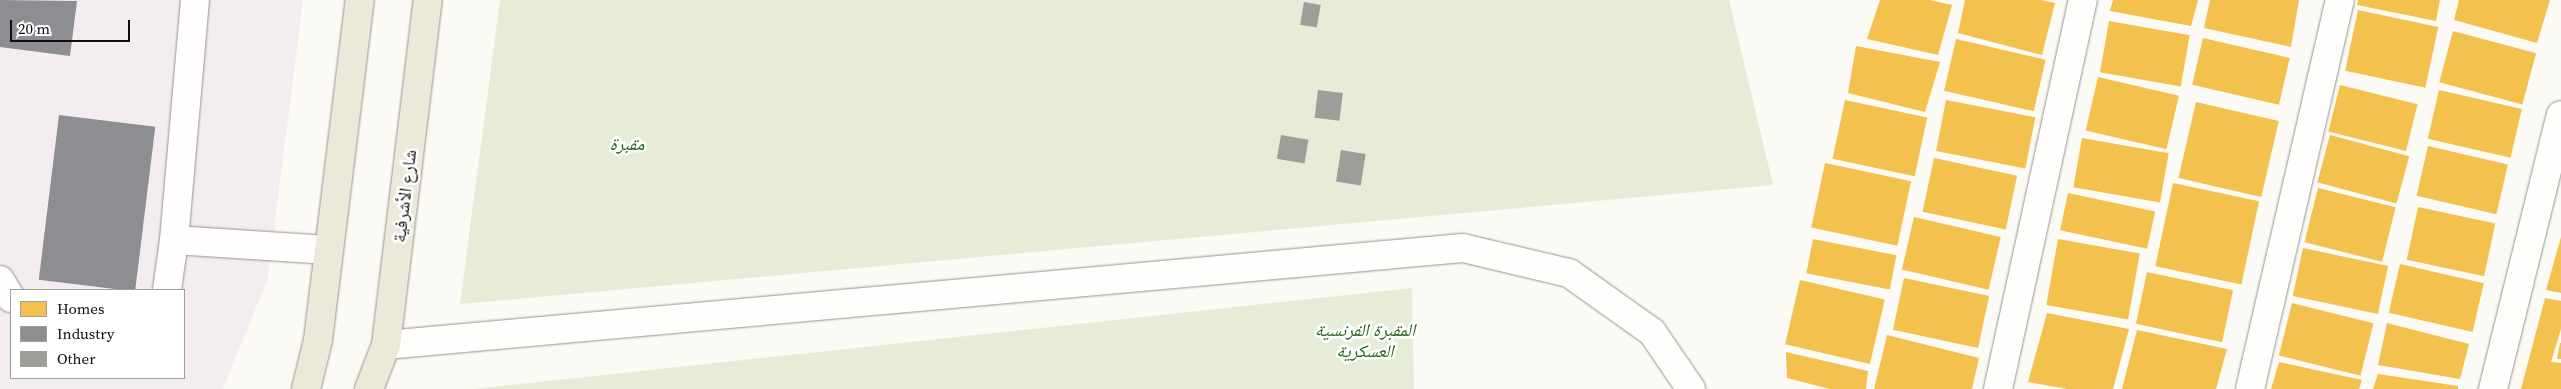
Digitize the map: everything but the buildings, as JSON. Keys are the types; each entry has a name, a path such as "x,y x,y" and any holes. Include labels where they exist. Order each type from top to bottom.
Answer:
{"main road":[{"path":"306,389 318,340 360,0"},
{"name":"شارع الأشرفية","path":"368,389 386,345 428,0"}],"street":[{"path":"167,289 174,240 196,0"},
{"path":"1998,389 2083,0"},
{"path":"2250,389 2340,0"},
{"path":"2494,389 2561,116"},
{"path":"174,240 329,250"},
{"path":"386,345 1463,248 1569,273 1652,332 1691,389"},
{"path":"0,280 10,296"}],"shaded area":[{"path":"0,0 303,0 268,278 223,389 0,389"}],"green space":[{"name":"مقبرة","path":"500,0 1729,0 1773,185 460,304"},
{"name":"المقبرة الفرنسية العسكرية","path":"1412,288 1414,389 474,389"}]}
